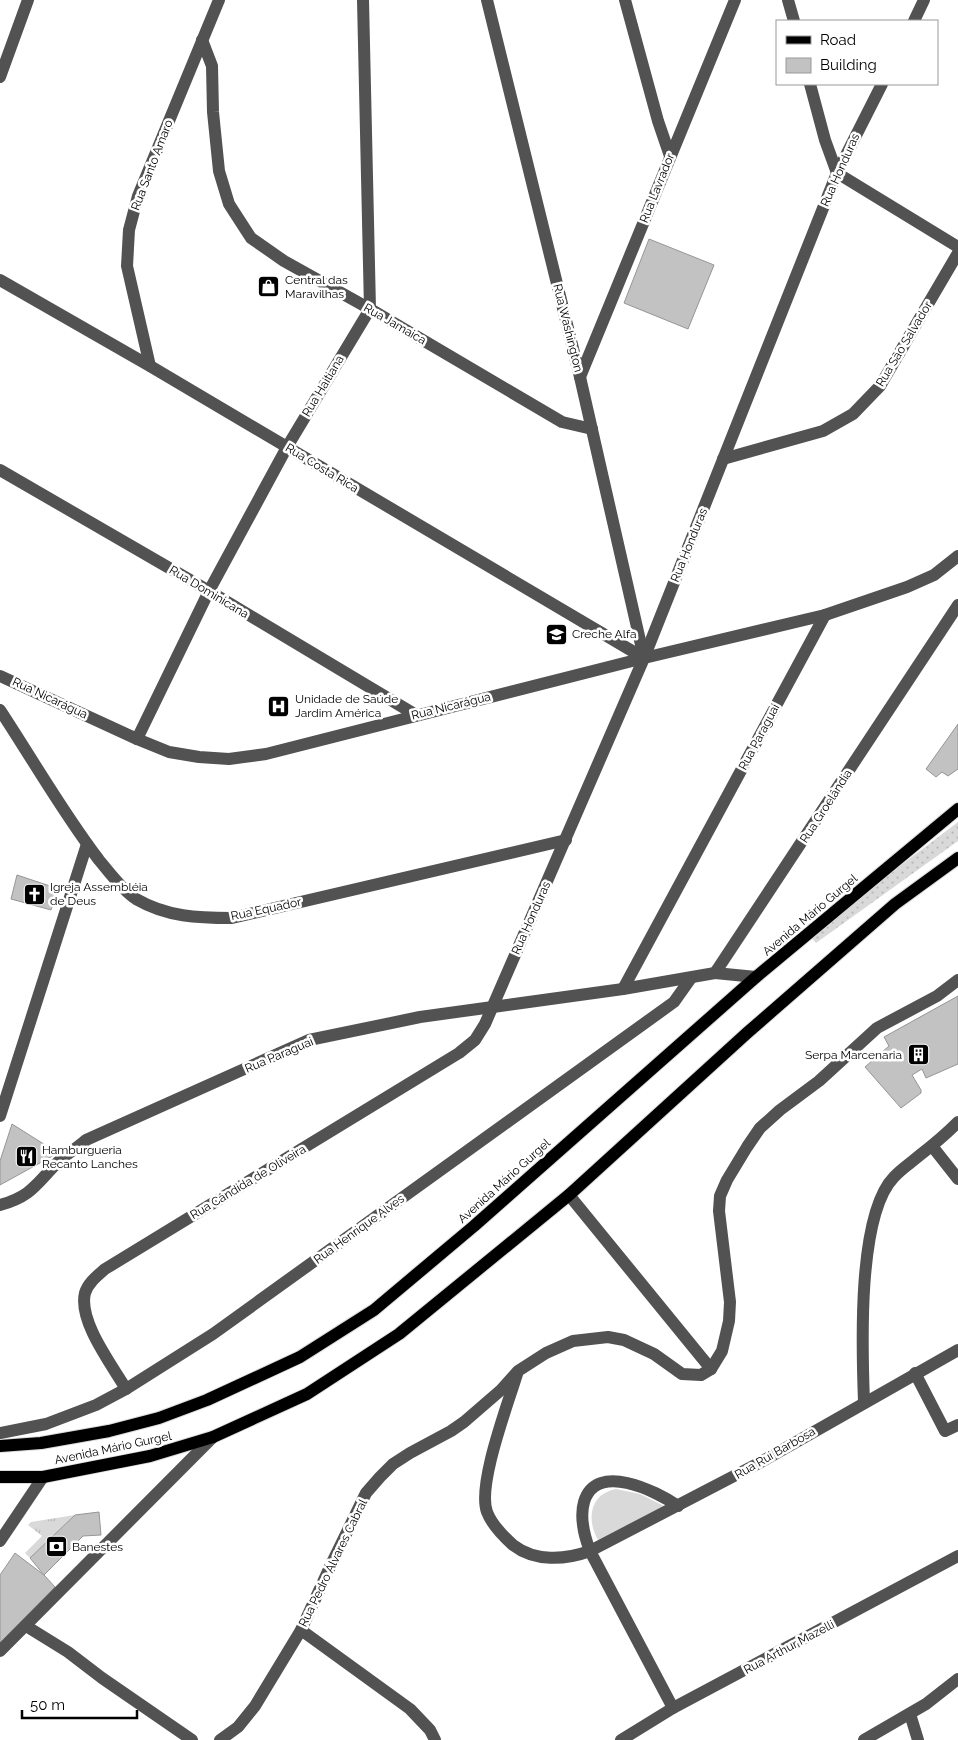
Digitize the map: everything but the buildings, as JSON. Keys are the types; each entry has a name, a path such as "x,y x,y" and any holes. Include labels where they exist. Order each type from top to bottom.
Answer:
{"main road":[{"name":"Avenida Mário Gurgel","path":"0,1446 42,1443 109,1431 159,1418 207,1400 300,1357 381,1304 474,1226 756,977 958,809"},
{"name":"Avenida Mário Gurgel","path":"0,1478 43,1477 150,1456 213,1437 306,1394 398,1334 569,1195 747,1033 888,911 958,858"}],"street":[{"path":"0,78 28,0"},
{"name":"Rua Santo Amaro","path":"150,366 127,266 129,230 138,196 219,0"},
{"path":"363,0 370,309"},
{"name":"Rua Washington","path":"487,0 580,377 644,658"},
{"path":"625,0 658,121 670,156"},
{"name":"Rua Lavrador","path":"580,377 735,0"},
{"path":"788,0 794,20"},
{"path":"914,20 924,0"},
{"name":"Rua Jamaica","path":"202,40 212,66 213,112 220,171 229,204 251,238 284,261 370,309 562,422 592,429"},
{"path":"810,85 825,140 837,173 958,247"},
{"name":"Rua Honduras","path":"492,1006 644,658 837,173 881,85"},
{"name":"Rua São Salvador","path":"723,459 823,431 853,414 880,386 958,253"},
{"name":"Rua Costa Rica","path":"0,280 150,366 644,658"},
{"name":"Rua Haitiana","path":"137,739 209,592 287,447 370,309"},
{"name":"Rua Dominicana","path":"0,470 416,715"},
{"path":"825,614 907,587 934,575 958,556"},
{"name":"Rua Groelândia","path":"716,973 958,605"},
{"name":"Rua Nicarágua","path":"0,676 169,752 229,759 266,754 825,614"},
{"name":"Rua Paraguai","path":"623,989 825,614"},
{"name":"Rua Equador","path":"0,710 87,844 134,898 161,911 197,918 232,918 566,840"},
{"path":"0,1116 87,844"},
{"path":"716,973 756,977"},
{"name":"Rua Paraguai","path":"0,1205 15,1201 32,1190 59,1162 86,1140 309,1040 420,1017 623,989 716,973"},
{"name":"Rua Henrique Alves","path":"0,1433 46,1424 96,1405 126,1389 213,1334 674,1002 691,978"},
{"path":"569,1195 711,1369 722,1351 729,1321 730,1302 719,1211 720,1196 746,1147 760,1128 780,1110 820,1081 877,1028 938,996 958,980"},
{"name":"Rua Cândida de Oliveira","path":"126,1389 87,1322 84,1308 86,1292 94,1279 105,1269 458,1053 475,1040 492,1006"},
{"path":"864,1402 862,1352 864,1300 873,1221 884,1190 893,1177 932,1146 958,1122"},
{"path":"932,1146 958,1179"},
{"name":"Rua Pedro Álvares Cabral","path":"220,1740 238,1727 255,1706 301,1630 366,1493 393,1464 464,1422 501,1390 518,1370 546,1353 566,1344 589,1338 608,1337 637,1345 654,1354 682,1374 701,1375 711,1369"},
{"name":"Rua Rui Barbosa","path":"518,1370 487,1474 485,1500 487,1511 502,1535 525,1552 538,1557 551,1558 590,1552 759,1463 958,1350"},
{"path":"915,1373 946,1431 958,1425"},
{"path":"0,1651 213,1437"},
{"path":"0,1542 43,1477"},
{"path":"673,1708 590,1552 583,1525 584,1505 591,1489 601,1483 620,1482 633,1484 678,1506"},
{"name":"Rua Arthur Mazelli","path":"621,1740 673,1708 958,1556"},
{"path":"26,1626 68,1652 102,1678 192,1740"},
{"path":"301,1630 410,1708 430,1730 435,1740"},
{"path":"864,1740 926,1704 958,1679"},
{"path":"910,1714 918,1740"}],"green space":[{"path":"958,822 958,841 816,943 809,935"},
{"path":"616,1489 640,1494 664,1506 598,1540 592,1524 593,1509 601,1496"},
{"path":"75,1515 30,1558 25,1553 42,1536 28,1525 31,1522"}],"place":[{"name":"Central das Maravilhas","path":"269,287"},
{"name":"Creche Alfa","path":"556,634"},
{"name":"Unidade de Saúde Jardim América","path":"279,706"},
{"name":"Igreja Assembléia de Deus","path":"34,894"},
{"name":"Serpa Marcenaria","path":"918,1055"},
{"name":"Hamburgueria Recanto Lanches","path":"26,1157"},
{"name":"Banestes","path":"56,1547"}]}
